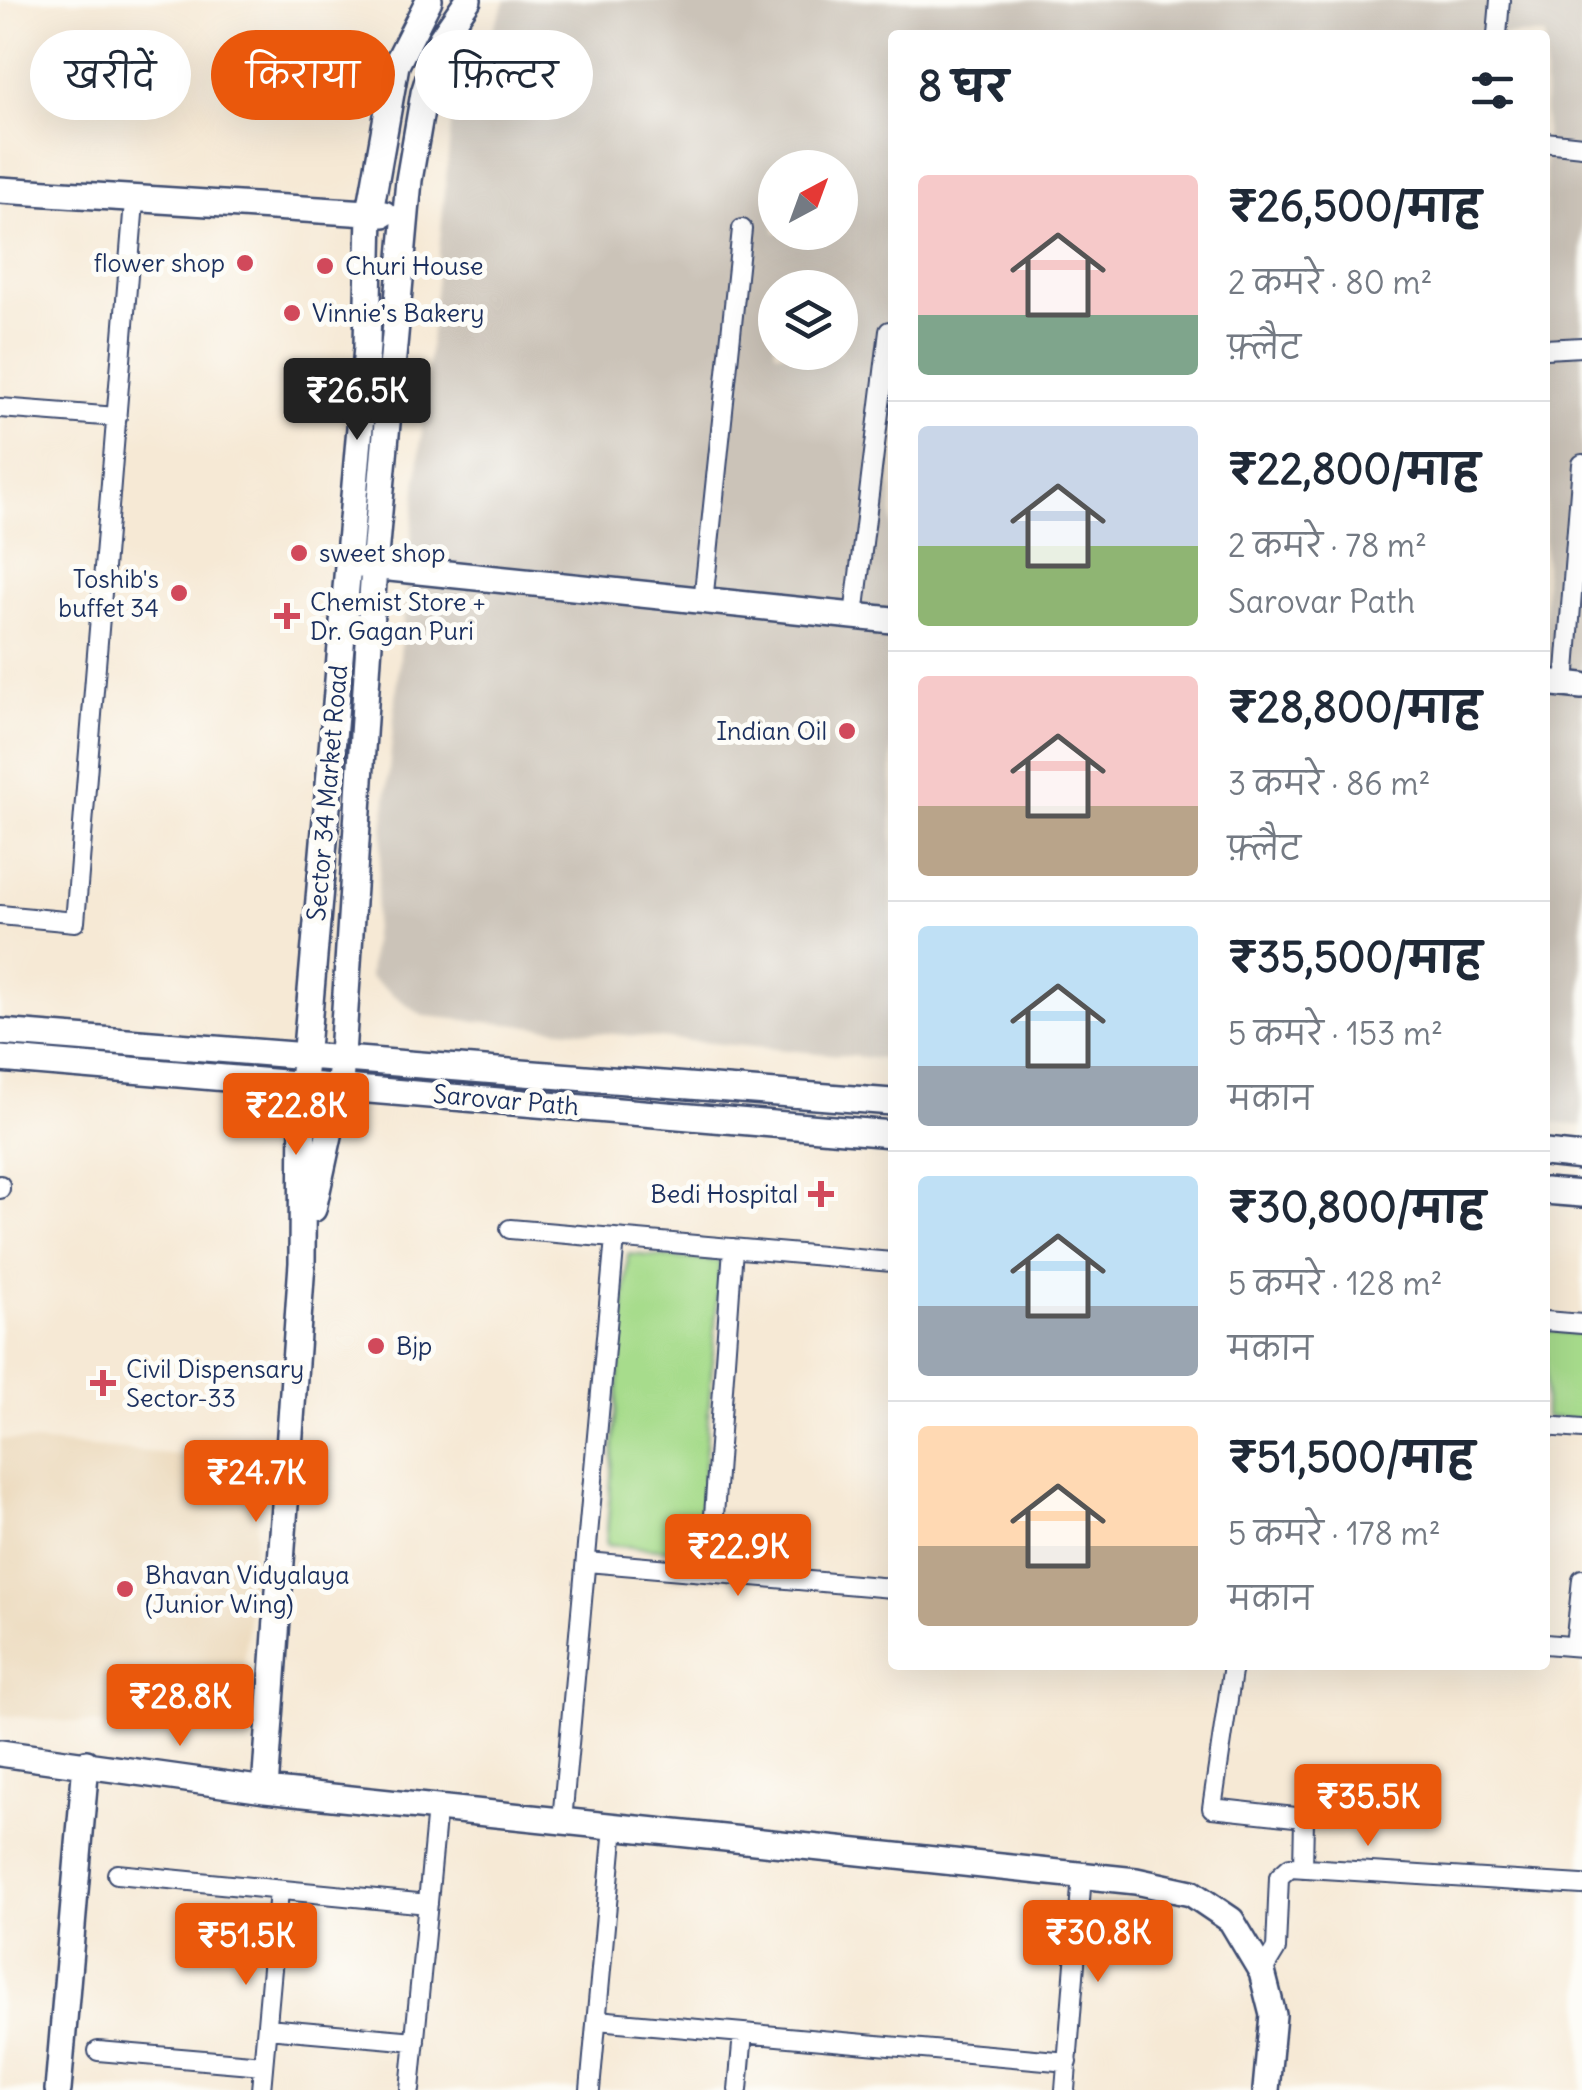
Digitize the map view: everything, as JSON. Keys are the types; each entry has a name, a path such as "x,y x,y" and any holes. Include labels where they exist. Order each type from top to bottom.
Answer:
{"street":[{"name":"Sector 34 Market Road","path":"302,1263 304,1070 367,347 370,212 396,65 430,0"},
{"path":"265,1790 302,1263 341,1072 374,567 406,216 424,93 441,40 468,0"},
{"path":"1498,30 1500,0"},
{"path":"1550,143 1582,146"},
{"path":"0,190 134,202 406,216"},
{"path":"0,916 75,922 134,202"},
{"path":"702,602 742,229"},
{"path":"1550,348 1582,347"},
{"path":"854,616 886,418 888,359"},
{"path":"0,408 116,416"},
{"path":"1564,684 1582,464"},
{"path":"346,564 888,620"},
{"name":"Sarovar Path","path":"0,1032 304,1070"},
{"name":"Sarovar Path","path":"0,1059 304,1070 888,1102"},
{"name":"Sarovar Path","path":"341,1072 888,1134"},
{"path":"1550,1154 1582,1157"},
{"path":"1550,1191 1582,1194"},
{"path":"510,1229 888,1262"},
{"path":"562,1821 615,1238"},
{"path":"710,1572 733,1248"},
{"path":"1550,1321 1582,1324"},
{"path":"1550,1426 1582,1429"},
{"path":"587,1562 888,1588"},
{"path":"1550,1644 1579,1646 1582,1579"},
{"path":"1232,1670 1212,1808 1304,1818 1303,1868"},
{"path":"0,1754 265,1790 1082,1875 1191,1894 1230,1920 1262,1972 1273,2015 1266,2090"},
{"path":"58,2090 86,1763"},
{"path":"410,2090 437,1808"},
{"path":"590,2090 614,1826"},
{"path":"1262,1972 1276,1950 1279,1878 1290,1867 1582,1885"},
{"path":"117,1874 428,1904"},
{"path":"1065,2090 1082,1875"},
{"path":"261,2090 279,1891"},
{"path":"597,2020 1068,2062"},
{"path":"266,2028 415,2040"},
{"path":"738,2090 743,2033"},
{"path":"98,2051 263,2065"}],"shaded area":[{"path":"506,0 1582,0 1582,1126 1550,1123 1550,30 888,30 888,1060 423,1016 369,977 452,120 593,120 593,30 492,30"},
{"name":"Bhavan Vidyalaya (Junior Wing)","path":"0,1439 262,1462 238,1737 0,1715"}],"green space":[{"path":"628,1254 720,1261 698,1552 606,1545"},
{"path":"1550,1331 1582,1334 1582,1420 1550,1417"}],"place":[{"name":"flower shop","path":"245,263"},
{"name":"Churi House","path":"325,266"},
{"name":"Vinnie's Bakery","path":"292,313"},
{"name":"sweet shop","path":"299,553"},
{"name":"Toshib's buffet 34","path":"179,593"},
{"name":"Chemist Store + Dr. Gagan Puri","path":"287,616"},
{"name":"Indian Oil","path":"847,731"},
{"name":"Bedi Hospital","path":"821,1194"},
{"name":"Bjp","path":"376,1346"},
{"name":"Civil Dispensary Sector-33","path":"103,1383"},
{"name":"Bhavan Vidyalaya (Junior Wing)","path":"125,1589"}]}
